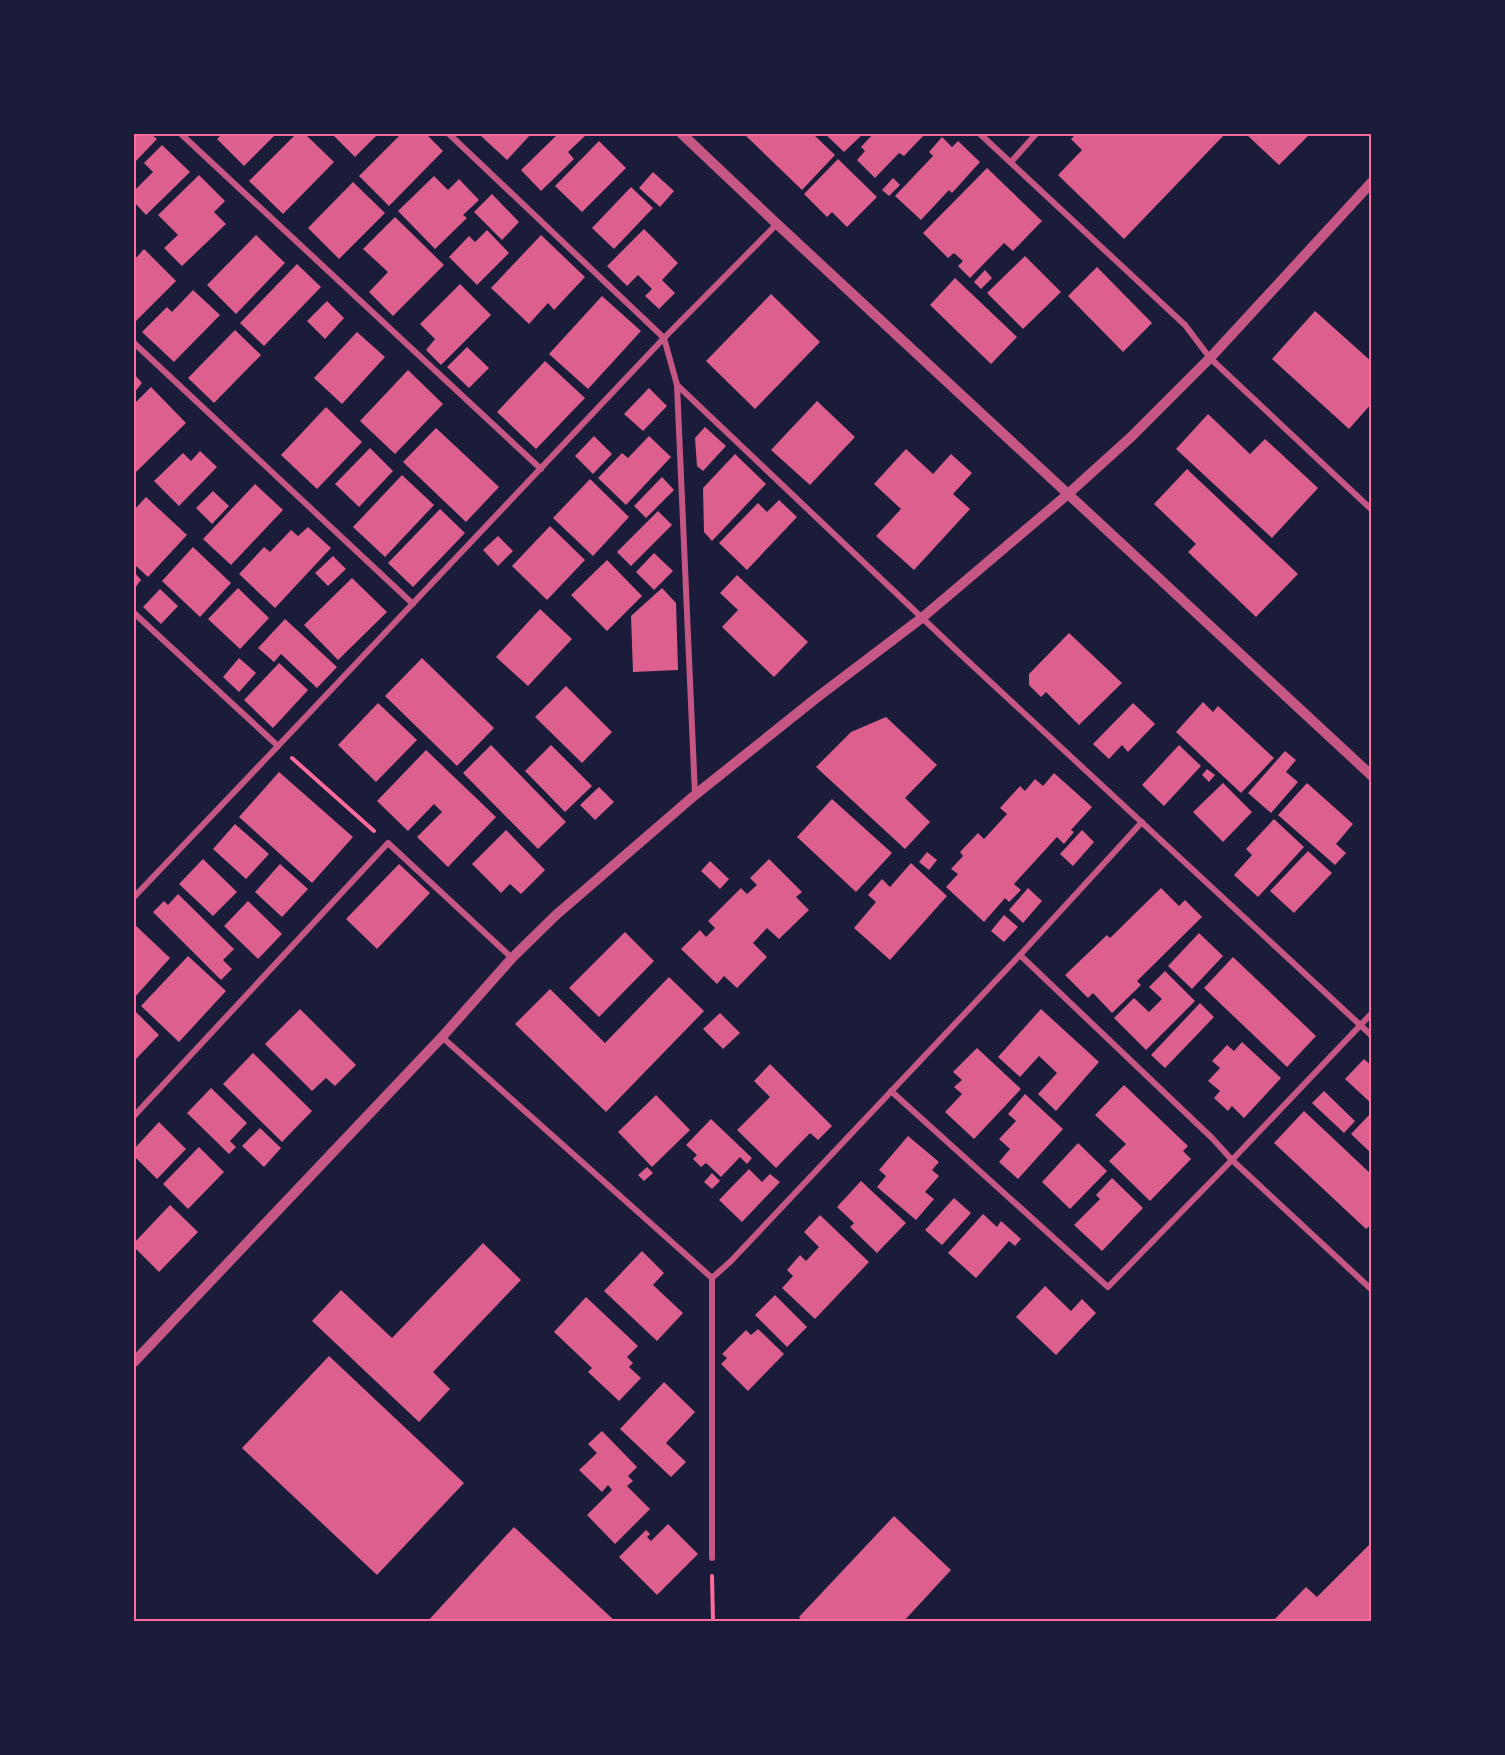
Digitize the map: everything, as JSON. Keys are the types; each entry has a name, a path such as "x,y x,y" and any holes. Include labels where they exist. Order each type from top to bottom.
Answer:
{"street":[{"path":"181,134 541,468"},
{"path":"448,134 664,338 677,385 695,795"},
{"path":"682,134 1371,776"},
{"path":"980,134 1185,326 1210,358 1371,510"},
{"path":"1011,162 1036,134"},
{"path":"134,1362 442,1037 512,958 556,915 695,795 815,699 923,617 1068,494 1131,437 1210,358 1371,182"},
{"path":"134,897 664,338 777,224"},
{"path":"134,343 413,604"},
{"path":"677,385 957,651 1371,1036"},
{"path":"134,613 278,746"},
{"path":"712,1278 731,1262 1142,822"},
{"path":"134,1116 388,843 512,958"},
{"path":"1020,955 1212,1138 1232,1160 1371,1290"},
{"path":"891,1091 1108,1287 1371,1013"},
{"path":"442,1037 712,1278 712,1558"}],"path":[{"path":"278,746 388,843"},
{"path":"712,1558 713,1622"}],"building":[{"path":"134,134 151,134 157,139 134,163"},
{"path":"222,134 276,134 244,166 217,139"},
{"path":"296,134 305,134 334,162 283,214 249,181"},
{"path":"332,134 378,134 355,157"},
{"path":"401,134 426,134 443,151 389,206 359,176"},
{"path":"484,134 531,134 507,160 481,136"},
{"path":"558,134 587,134 568,152 574,159 541,191 521,170"},
{"path":"744,134 813,134 835,155 802,190"},
{"path":"825,134 863,134 844,152"},
{"path":"873,134 925,134 904,156 899,153 875,178 857,160 865,151 861,147"},
{"path":"1076,134 1225,134 1124,239 1058,175 1082,150 1071,139"},
{"path":"1246,134 1310,134 1279,165"},
{"path":"942,137 952,147 958,141 980,162 952,193 949,190 921,220 895,196 933,156 929,152"},
{"path":"599,141 626,168 582,212 555,186"},
{"path":"162,145 190,172 146,215 134,202 134,191 153,172 144,163"},
{"path":"838,159 877,197 847,227 832,212 827,217 804,194"},
{"path":"987,168 1042,221 1013,251 1004,243 970,278 958,266 963,261 954,253 948,258 923,233"},
{"path":"653,172 674,191 660,207 639,188"},
{"path":"199,175 225,201 214,212 226,224 182,266 164,248 178,235 158,215"},
{"path":"434,176 448,190 459,179 479,200 463,215 467,218 435,249 398,211"},
{"path":"893,178 900,185 889,196 882,190"},
{"path":"353,182 385,213 339,259 308,228"},
{"path":"631,187 653,208 614,249 592,228"},
{"path":"492,194 519,222 502,240 474,212"},
{"path":"395,217 444,265 393,316 369,292 388,272 363,249"},
{"path":"644,229 678,263 662,280 675,293 659,309 645,296 652,289 638,275 627,286 607,266"},
{"path":"487,230 509,253 477,285 449,257 469,236 475,242"},
{"path":"256,235 285,263 236,314 207,285"},
{"path":"541,235 585,277 554,310 548,303 529,324 491,288"},
{"path":"144,249 176,281 134,323 134,260"},
{"path":"1025,256 1061,292 1023,329 987,293"},
{"path":"297,264 321,287 264,346 240,323"},
{"path":"1097,267 1152,323 1123,352 1068,296"},
{"path":"985,270 992,278 981,289 974,282"},
{"path":"955,278 1017,337 991,364 930,305"},
{"path":"460,284 491,315 441,365 426,350 435,339 420,324"},
{"path":"193,290 220,315 174,362 142,332 167,307 172,312"},
{"path":"771,294 820,342 755,409 706,361"},
{"path":"602,296 641,331 588,389 549,354"},
{"path":"327,301 344,318 325,339 307,321"},
{"path":"1315,311 1372,362 1372,403 1349,429 1272,359"},
{"path":"235,330 261,355 214,403 188,378"},
{"path":"357,332 385,357 342,404 314,378"},
{"path":"467,347 489,368 469,388 447,367"},
{"path":"545,361 585,398 536,449 497,412"},
{"path":"408,370 443,404 395,454 360,421"},
{"path":"134,374 142,383 134,393"},
{"path":"151,387 186,423 136,472 134,470 134,404"},
{"path":"649,388 667,406 643,431 624,414"},
{"path":"817,401 855,437 810,485 771,450"},
{"path":"326,407 362,442 317,489 281,455"},
{"path":"1208,414 1250,454 1265,439 1318,488 1272,538 1176,449"},
{"path":"705,427 726,446 703,471 697,466 695,438"},
{"path":"436,428 499,487 466,522 403,462"},
{"path":"594,436 612,454 593,474 575,456"},
{"path":"649,436 671,457 626,505 598,478 622,453 628,458"},
{"path":"370,448 393,471 359,507 335,484"},
{"path":"906,449 933,474 951,454 972,473 953,494 970,509 914,570 876,536 901,509 874,484"},
{"path":"200,451 217,467 179,506 154,481 183,453 191,461"},
{"path":"735,454 766,484 712,541 704,532 703,488"},
{"path":"1187,469 1298,574 1256,617 1188,552 1196,544 1154,504"},
{"path":"402,475 434,505 385,557 353,527"},
{"path":"662,477 674,490 646,518 634,506"},
{"path":"590,479 629,517 593,556 553,518"},
{"path":"255,484 283,510 231,565 203,539"},
{"path":"213,491 229,506 212,524 196,508"},
{"path":"146,497 187,535 148,577 134,564 134,510"},
{"path":"779,500 797,517 747,570 719,543 758,503 767,512"},
{"path":"440,509 465,533 413,587 388,563"},
{"path":"658,511 672,525 631,566 617,552"},
{"path":"550,526 585,560 547,600 512,566"},
{"path":"308,527 331,548 275,608 239,574 264,547 270,552 291,530 298,536"},
{"path":"498,536 513,551 498,566 483,550"},
{"path":"193,547 231,583 200,617 162,581"},
{"path":"654,553 673,571 654,590 636,572"},
{"path":"333,556 346,569 328,586 315,573"},
{"path":"607,560 642,596 607,631 571,595"},
{"path":"134,572 141,580 134,589"},
{"path":"737,575 808,642 774,677 722,627 738,610 720,593"},
{"path":"352,578 387,612 338,660 304,625"},
{"path":"238,588 269,618 240,649 208,619"},
{"path":"662,588 676,603 678,670 633,672 631,616"},
{"path":"160,589 178,606 161,624 143,607"},
{"path":"540,609 572,639 528,686 496,657"},
{"path":"285,619 337,667 317,688 281,654 274,662 258,648"},
{"path":"1069,633 1122,683 1079,725 1046,692 1041,697 1029,685 1029,674"},
{"path":"239,658 256,673 239,692 223,677"},
{"path":"422,658 494,728 457,766 385,696"},
{"path":"279,663 308,690 273,728 244,700"},
{"path":"566,686 612,732 582,763 535,717"},
{"path":"1203,702 1213,712 1218,706 1274,758 1241,793 1176,732"},
{"path":"378,703 417,740 376,782 338,745"},
{"path":"1133,703 1155,724 1128,752 1122,745 1109,759 1093,744"},
{"path":"886,717 937,765 905,798 930,822 905,849 816,767 851,732"},
{"path":"491,745 566,822 538,849 463,773"},
{"path":"551,745 592,786 565,812 525,771"},
{"path":"1179,745 1201,766 1164,806 1142,785"},
{"path":"426,750 496,817 448,867 417,837 442,812 434,804 408,831 377,801"},
{"path":"1285,751 1296,760 1286,772 1298,782 1271,813 1248,793"},
{"path":"1207,769 1215,775 1209,782 1202,775"},
{"path":"279,772 353,837 312,883 239,817"},
{"path":"1054,773 1092,807 1071,830 1074,832 1064,844 1057,837 1014,884 1021,890 1009,902 1005,898 984,922 946,887 958,874 951,869 963,856 960,852 978,833 984,839 1007,814 1000,808 1020,786 1025,791 1035,779 1043,786"},
{"path":"1223,783 1252,812 1223,842 1193,812"},
{"path":"1307,783 1353,824 1336,844 1346,853 1335,865 1278,815"},
{"path":"599,787 614,802 595,820 580,805"},
{"path":"832,799 892,853 856,892 797,837"},
{"path":"1274,819 1304,847 1258,897 1234,875 1252,855 1246,849"},
{"path":"235,824 269,854 246,879 213,849"},
{"path":"506,830 545,870 521,894 510,884 501,893 472,864"},
{"path":"1082,830 1094,842 1073,866 1060,854"},
{"path":"1308,851 1332,873 1294,913 1270,891"},
{"path":"927,852 937,860 929,870 919,862"},
{"path":"203,859 237,892 213,916 179,884"},
{"path":"769,859 802,892 796,897 809,910 779,939 767,928 753,943 767,957 737,988 724,976 717,984 681,949 700,930 706,937 715,928 708,921 741,888 747,894 757,885 750,878"},
{"path":"710,861 729,879 720,889 701,871"},
{"path":"911,863 947,896 890,960 854,928 876,902 868,895 882,879 890,887"},
{"path":"280,864 308,889 282,917 255,892"},
{"path":"399,864 430,893 377,949 346,919"},
{"path":"1028,888 1042,901 1023,923 1009,910"},
{"path":"1161,888 1179,906 1185,900 1202,917 1137,981 1141,985 1112,1013 1093,993 1088,998 1065,975 1107,935 1110,938"},
{"path":"178,894 234,949 223,960 232,969 221,980 153,912 164,901 168,905"},
{"path":"248,901 282,934 258,959 224,926"},
{"path":"1004,915 1018,927 1004,942 991,931"},
{"path":"134,924 170,958 134,998"},
{"path":"625,932 654,961 599,1017 569,988"},
{"path":"1199,933 1223,956 1192,989 1168,966"},
{"path":"188,956 226,991 179,1042 141,1006"},
{"path":"1233,957 1316,1036 1287,1067 1204,988"},
{"path":"1165,971 1195,1001 1146,1050 1114,1018 1134,998 1149,1012 1162,999 1149,987"},
{"path":"669,977 704,1011 606,1112 515,1024 550,989 605,1043"},
{"path":"1200,1003 1214,1017 1165,1068 1151,1055"},
{"path":"300,1009 356,1065 335,1086 326,1078 312,1091 265,1044"},
{"path":"1041,1009 1099,1062 1056,1111 1038,1094 1057,1073 1039,1056 1020,1077 998,1057"},
{"path":"134,1010 159,1035 134,1061"},
{"path":"720,1013 740,1033 723,1049 703,1029"},
{"path":"1242,1042 1281,1078 1244,1118 1232,1106 1228,1111 1214,1098 1220,1091 1208,1081 1220,1068 1212,1061 1227,1045 1234,1051"},
{"path":"977,1048 1021,1089 974,1139 945,1112 962,1094 954,1087 962,1080 953,1072"},
{"path":"253,1053 312,1111 282,1142 223,1084"},
{"path":"1364,1059 1372,1066 1372,1104 1345,1079"},
{"path":"770,1064 832,1126 818,1140 810,1133 776,1168 737,1130 770,1097 754,1081"},
{"path":"1124,1085 1188,1146 1183,1151 1191,1159 1150,1201 1109,1161 1126,1144 1095,1115"},
{"path":"211,1088 247,1123 230,1141 236,1147 229,1154 187,1113"},
{"path":"1324,1091 1355,1121 1344,1133 1312,1103"},
{"path":"1025,1094 1063,1129 1018,1179 999,1162 1010,1149 999,1139 1016,1121 1008,1114"},
{"path":"656,1095 690,1130 652,1167 618,1132"},
{"path":"1304,1111 1372,1175 1372,1224 1366,1229 1274,1143"},
{"path":"1372,1112 1372,1154 1351,1134"},
{"path":"711,1119 752,1158 747,1164 740,1157 721,1177 706,1163 701,1167 693,1159 697,1155 686,1145"},
{"path":"159,1122 186,1149 157,1179 134,1156 134,1149"},
{"path":"260,1128 281,1148 264,1167 242,1146"},
{"path":"908,1136 939,1162 932,1170 939,1176 925,1192 934,1199 916,1220 877,1187 886,1176 879,1170"},
{"path":"1078,1143 1107,1171 1070,1209 1042,1182"},
{"path":"199,1147 224,1172 188,1209 163,1184"},
{"path":"647,1167 653,1173 644,1181 638,1175"},
{"path":"749,1169 762,1182 770,1174 780,1182 742,1222 719,1200"},
{"path":"712,1173 720,1181 712,1189 704,1182"},
{"path":"1112,1178 1143,1208 1102,1251 1074,1225 1100,1199 1096,1195"},
{"path":"861,1181 906,1223 877,1253 850,1227 854,1223 837,1207"},
{"path":"954,1198 971,1213 942,1245 925,1230"},
{"path":"170,1205 198,1232 159,1272 134,1247 134,1243"},
{"path":"983,1214 997,1227 1001,1221 1021,1239 1015,1246 1009,1241 976,1278 948,1253"},
{"path":"820,1215 869,1262 815,1319 782,1288 793,1276 787,1270 800,1255 806,1261 819,1247 804,1232"},
{"path":"483,1243 521,1280 433,1372 450,1389 419,1422 312,1321 341,1290 392,1338"},
{"path":"642,1251 664,1273 653,1285 683,1313 657,1341 604,1291"},
{"path":"1045,1286 1071,1311 1082,1299 1096,1313 1056,1355 1016,1317"},
{"path":"775,1295 807,1327 787,1347 755,1315"},
{"path":"586,1297 638,1346 627,1357 633,1363 629,1367 641,1378 619,1401 588,1372 592,1368 554,1332"},
{"path":"758,1329 784,1354 748,1391 721,1364 727,1358 722,1354 746,1330 751,1335"},
{"path":"329,1356 464,1483 377,1575 242,1448"},
{"path":"664,1382 695,1412 666,1443 686,1462 671,1477 620,1429"},
{"path":"602,1431 637,1467 628,1476 633,1481 627,1486 650,1509 615,1544 587,1515 612,1490 608,1485 602,1492 579,1470 597,1453 588,1444"},
{"path":"894,1516 951,1570 903,1622 803,1622 799,1617"},
{"path":"668,1524 698,1554 657,1595 619,1557 646,1530 650,1534 647,1537 651,1541"},
{"path":"514,1527 616,1622 427,1622"},
{"path":"1372,1542 1372,1622 1272,1622 1306,1587 1317,1597"}]}
